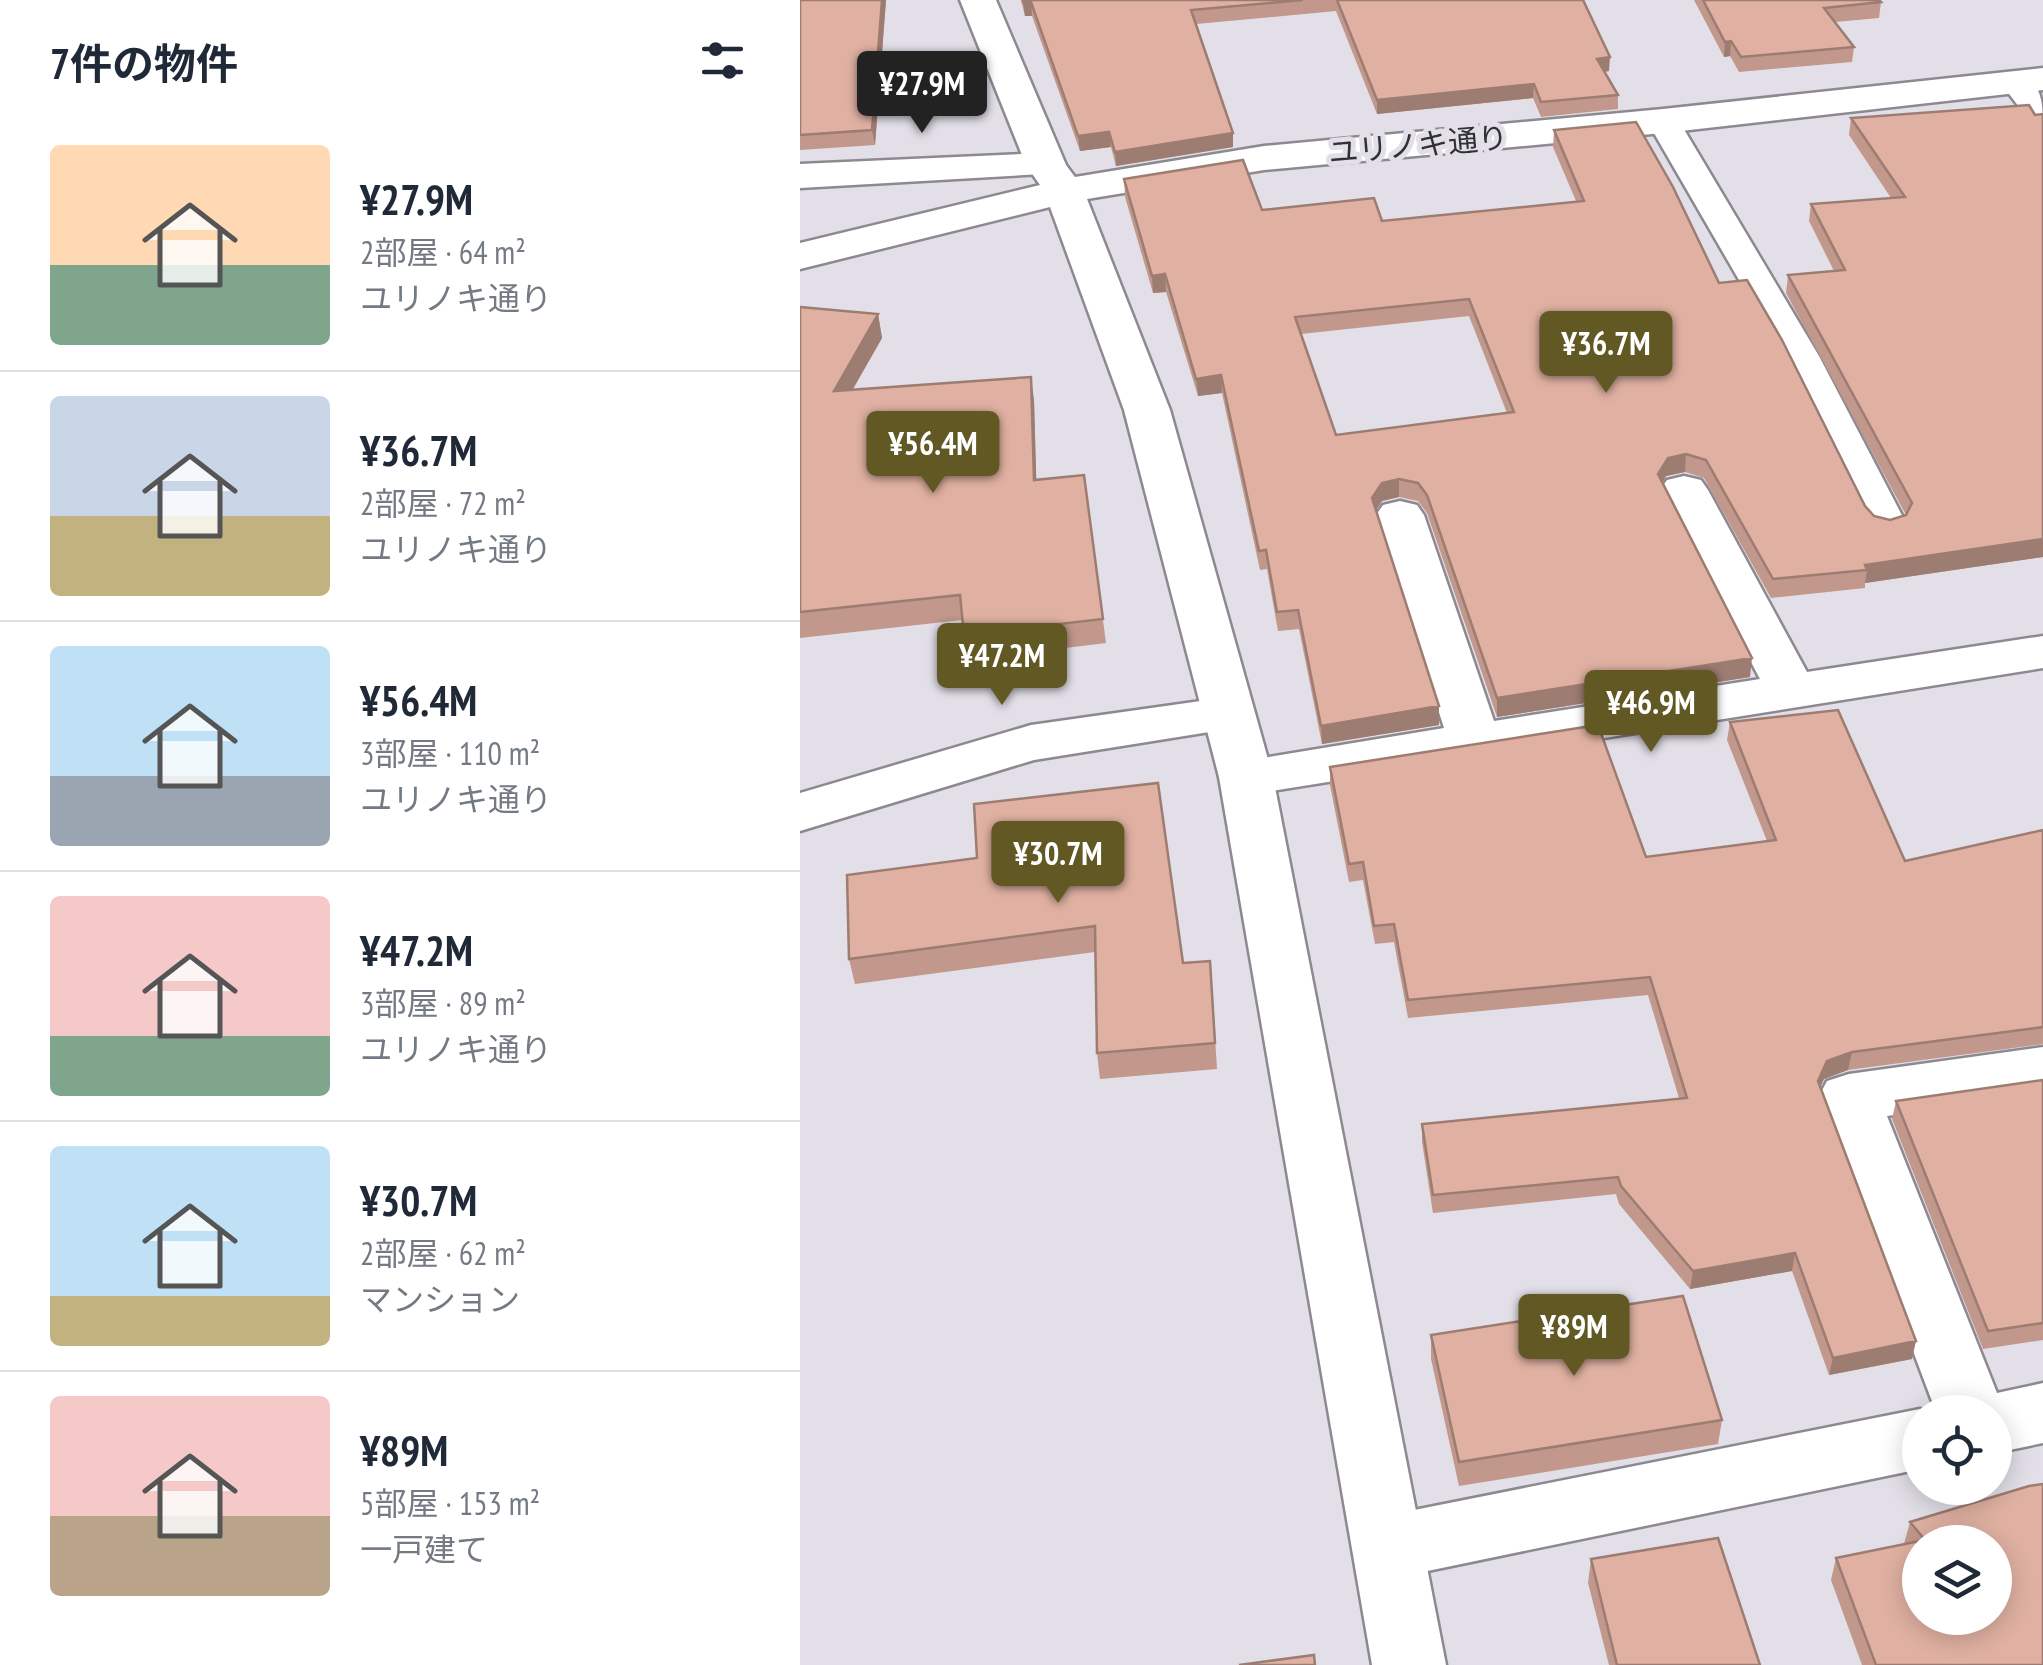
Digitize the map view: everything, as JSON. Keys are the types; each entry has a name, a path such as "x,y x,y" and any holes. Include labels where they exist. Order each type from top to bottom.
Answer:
{"street":[{"path":"978,0 1055,178 1147,410 1246,778 1409,1665"},
{"name":"ユリノキ通り","path":"800,256 1055,178 1663,121 2029,81"},
{"path":"800,176 1055,178"},
{"path":"1684,490 1792,691"},
{"path":"1400,515 1474,741"},
{"path":"1246,778 2043,652"},
{"path":"800,812 1031,743 1229,714"},
{"path":"1963,1395 1849,1098 2043,1070"},
{"path":"2012,1419 2043,1413"},
{"path":"1388,1547 1902,1442"}],"lane":[{"path":"2029,81 2043,117"},
{"path":"1663,121 1802,356 1886,523"}],"building":[{"path":"800,0 882,0 872,130 800,135"},
{"path":"1023,0 1303,0 1191,10 1233,133 1115,152 1109,132 1078,136 1031,2"},
{"path":"1337,0 1583,0 1610,57 1597,59 1618,95 1541,102 1534,84 1377,100"},
{"path":"1703,0 1881,2 1824,8 1854,47 1741,57 1731,41 1725,42"},
{"path":"2029,105 2035,115 2043,114 2043,539 1865,565 1867,570 1773,579 1706,460 1686,454 1668,458 1658,474 1752,658 1497,698 1427,495 1418,483 1399,479 1382,483 1372,498 1439,706 1321,726 1298,610 1277,612 1266,550 1259,551 1221,375 1196,379 1165,274 1152,276 1124,179 1243,160 1262,210 1374,198 1382,221 1584,201 1554,130 1636,122 1673,187 1719,283 1747,280 1782,340 1865,506 1874,516 1890,520 1906,515 1912,503 1788,275 1845,270 1811,204 1905,197 1851,118","holes":["1469,299 1514,412 1336,435 1295,317"]},
{"path":"800,307 878,314 834,391 1031,377 1034,480 1084,475 1103,619 964,635 960,595 800,612"},
{"path":"1838,710 1905,861 2043,830 2043,1027 1852,1052 1827,1061 1818,1081 1916,1341 1833,1358 1795,1253 1693,1271 1621,1186 1618,1177 1433,1195 1422,1124 1687,1098 1650,977 1408,1000 1394,924 1374,926 1363,862 1349,864 1330,767 1598,725 1646,857 1776,840 1730,722"},
{"path":"1158,783 1183,963 1210,961 1215,1043 1097,1053 1095,926 849,959 847,875 977,858 974,804"},
{"path":"2043,1080 2043,1323 1988,1331 1896,1101"},
{"path":"1683,1296 1722,1420 1459,1462 1431,1335"},
{"path":"2043,1484 2043,1665 1876,1665 1836,1558 1902,1545 1902,1635 2012,1635 2012,1525 1910,1522 1966,1505 2012,1505 2012,1491"},
{"path":"1718,1538 1760,1665 1617,1665 1591,1559"},
{"path":"1314,1655 1315,1665 1239,1665"}]}
